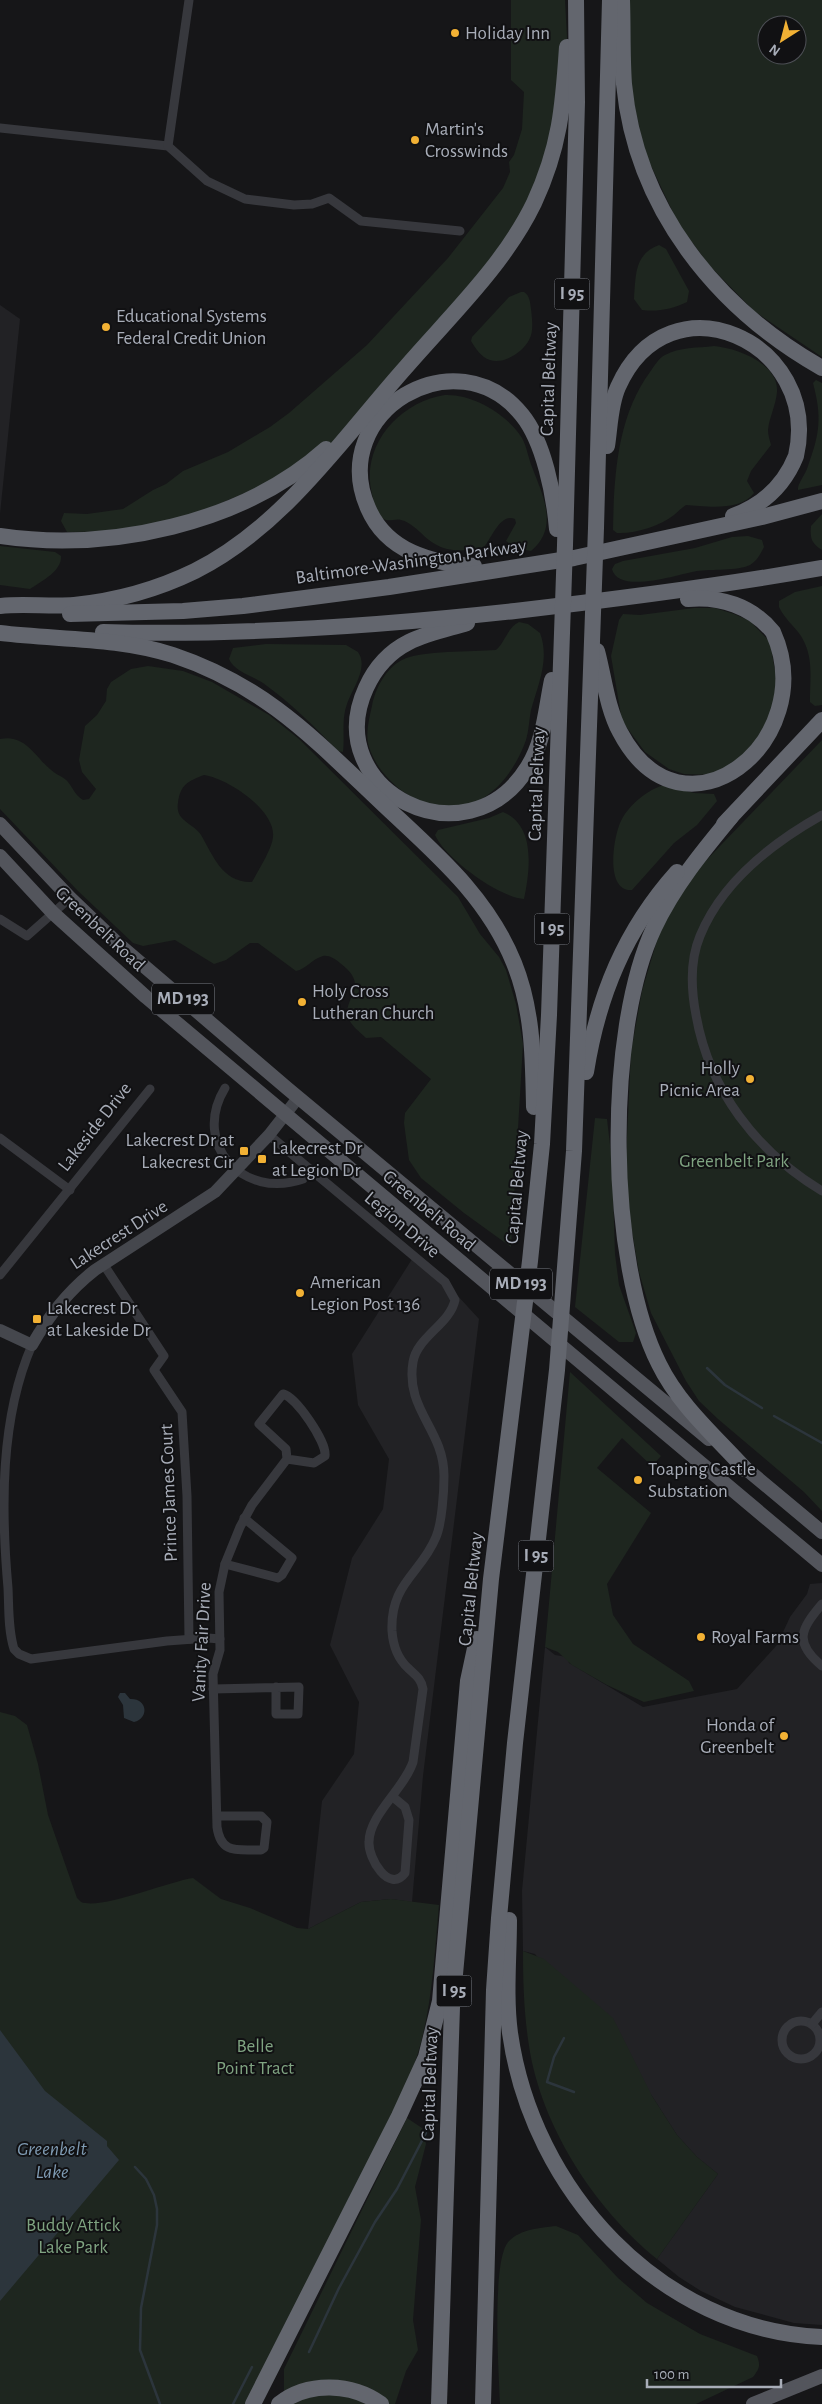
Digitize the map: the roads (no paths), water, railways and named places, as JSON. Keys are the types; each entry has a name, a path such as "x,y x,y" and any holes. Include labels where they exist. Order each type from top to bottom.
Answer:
{"highway":[{"path":"0,606 74,605 106,600 177,579 209,563 244,541 276,514 490,270 508,245 532,205 549,166 561,125 571,0"},
{"name":"Capital Beltway","path":"439,2404 452,2006 491,1579 521,1339 542,1144 548,1015 577,102 576,0"},
{"name":"I 95","path":"482,2404 494,1990 515,1743 557,1370 574,1151 596,528 610,0"},
{"path":"622,0 624,84 634,135 648,179 672,228 702,270 737,307 776,339 822,368"},
{"path":"596,528 614,397 625,373 638,355 657,339 686,329 717,327 748,336 764,345 787,369 800,396 803,429 800,446 793,464 773,493 747,511 702,529"},
{"path":"502,568 428,560 398,545 384,533 372,517 361,486 360,465 365,441 381,415 397,398 410,391 441,382 474,384 498,395 516,407 524,416 537,441 556,515 562,589"},
{"path":"0,536 51,541 86,540 120,537 186,522 243,501 292,473 318,456 363,416"},
{"name":"Baltimore-Washington Parkway","path":"0,612 114,613 243,606 389,587 629,547 762,517 822,501"},
{"path":"0,632 245,630 394,622 609,600 708,587 822,568"},
{"path":"592,632 613,717 620,732 638,757 659,772 682,781 697,783 732,778 743,774 764,760 783,735 793,707 794,683 792,669 780,641 760,619 736,604 711,598 622,605 609,600"},
{"path":"514,611 409,642 385,659 369,680 360,703 358,716 360,744 372,773 387,790 405,803 440,814 467,813 493,802 513,787 529,766 540,741 560,641"},
{"path":"0,632 105,641 137,646 199,665 248,688 303,728 466,884 483,906 502,937 522,984 529,1012 533,1043 535,1216"},
{"path":"574,1151 591,1040 614,968 634,929 653,900 687,860 731,817 822,720"},
{"path":"731,817 677,886 653,929 644,955 634,994 625,1047 620,1094 619,1159 622,1217 629,1270 637,1310 648,1339 659,1365 672,1387 745,1468"},
{"path":"253,2404 395,2125 426,2057 440,2001 468,1681 491,1579"},
{"path":"515,1743 508,2004 510,2033 518,2072 540,2136 572,2193 592,2219 613,2241 657,2279 683,2296 729,2318 780,2333 822,2337"},
{"path":"279,2404 298,2394 336,2387 353,2390 381,2404"}],"main road":[{"name":"Greenbelt Road","path":"0,824 70,898 117,943 298,1098 822,1532"},
{"name":"Greenbelt Road","path":"0,856 53,913 133,985 285,1115 822,1565"},
{"path":"0,864 22,880"},
{"path":"753,2404 822,2376"}],"street":[{"path":"168,146 189,0"},
{"path":"0,128 168,146 197,174 229,193 246,199 294,205 312,204 329,198 361,221 460,232"},
{"path":"822,815 807,823 752,864 730,886 714,908 700,937 693,966 693,999 700,1038 708,1061 726,1097 752,1132 776,1158 822,1192"},
{"path":"0,919 27,936 70,898"},
{"path":"225,1088 215,1111 216,1138 223,1154 237,1170 251,1180 269,1185 287,1184 303,1179"},
{"name":"Lakeside Drive","path":"0,1275 150,1089"},
{"name":"Lakecrest Drive","path":"189,1638 31,1659 19,1654 12,1643 4,1531 5,1450 13,1395 32,1345 49,1318 71,1290 104,1265 197,1206 215,1192 269,1135 298,1098"},
{"name":"Legion Drive","path":"269,1135 444,1282 454,1294 454,1305 420,1347 413,1360 414,1396 438,1442 444,1477 437,1536 401,1586 392,1618 394,1645 398,1657 419,1678 422,1689 413,1762 404,1782 393,1797"},
{"name":"Lakeside Drive","path":"0,1138 70,1190"},
{"name":"Prince James Court","path":"104,1265 164,1356 154,1370 182,1412 187,1496 189,1638"},
{"path":"0,1330 32,1345"},
{"path":"283,1394 294,1400 316,1431 326,1451 323,1458 314,1463 287,1459 286,1449 260,1424 283,1394"},
{"name":"Vanity Fair Drive","path":"217,1816 265,1818 268,1822 264,1848 261,1850 226,1847 219,1838 217,1816 213,1674 219,1655 219,1592 225,1564 244,1518 287,1459"},
{"path":"225,1564 278,1578 282,1575 292,1558 244,1518"},
{"path":"822,1604 809,1620 802,1633 806,1650 822,1666"},
{"path":"189,1638 220,1639"},
{"path":"213,1689 276,1687 299,1687 298,1714 276,1714 276,1687"},
{"path":"393,1797 405,1807 410,1820 405,1873 394,1879 384,1875 375,1866 368,1842 372,1826 393,1797"},
{"path":"812,2024 822,2012"},
{"path":"800,2021 812,2024 820,2038 817,2050 807,2057 791,2055 783,2043 784,2032 787,2027 800,2021"}],"water":[{"path":"120,1693 125,1693 130,1699 136,1700 143,1705 143,1717 134,1722 124,1718 123,1705 118,1697"},
{"name":"Greenbelt Lake","path":"0,2030 45,2091 107,2141 107,2146 119,2160 0,2301"}],"waterway":[{"path":"707,1368 725,1385 762,1408"},
{"path":"774,1416 822,1443"},
{"path":"564,2038 554,2057 547,2082 574,2092"},
{"path":"309,2352 339,2288 375,2222 397,2189 426,2133"},
{"path":"135,2167 146,2179 154,2195 157,2209 157,2225 141,2308 140,2350 160,2404"},
{"path":"233,2404 252,2367"}],"place":[{"name":"Holiday Inn","path":"455,33"},
{"name":"Martin's Crosswinds","path":"415,140"},
{"name":"Educational Systems Federal Credit Union","path":"106,327"},
{"name":"Holy Cross Lutheran Church","path":"302,1002"},
{"name":"Holly Picnic Area","path":"750,1079"},
{"name":"Lakecrest Dr at Lakecrest Cir","path":"244,1151"},
{"name":"Lakecrest Dr at Legion Dr","path":"262,1159"},
{"name":"American Legion Post 136","path":"300,1293"},
{"name":"Lakecrest Dr at Lakeside Dr","path":"37,1319"},
{"name":"Toaping Castle Substation","path":"638,1480"},
{"name":"Royal Farms","path":"701,1637"},
{"name":"Honda of Greenbelt","path":"784,1736"}],"park label":[{"name":"Greenbelt Park","path":"734,1161"},
{"name":"Belle Point Tract","path":"255,2057"},
{"name":"Buddy Attick Lake Park","path":"73,2236"}]}
